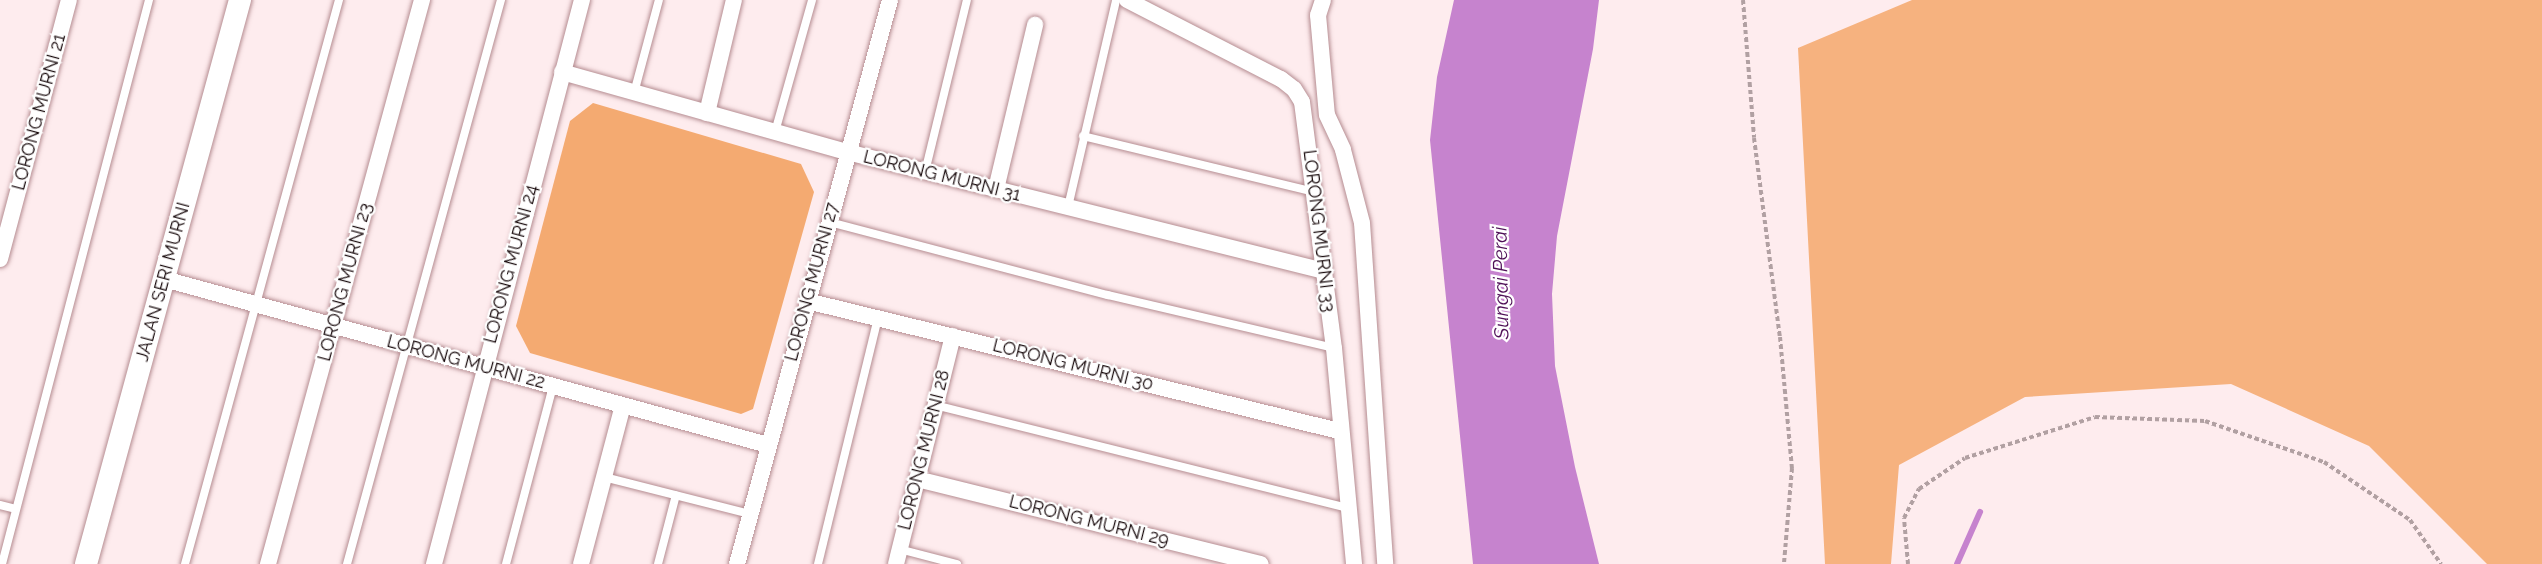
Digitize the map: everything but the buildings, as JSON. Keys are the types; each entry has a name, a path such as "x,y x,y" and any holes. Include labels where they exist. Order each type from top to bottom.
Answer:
{"street":[{"name":"LORONG MURNI 21","path":"0,259 69,0"},
{"name":"JALAN SERI MURNI","path":"86,564 240,0"},
{"name":"LORONG MURNI 23","path":"268,564 422,0"},
{"name":"LORONG MURNI 24","path":"434,564 582,0"},
{"path":"707,113 734,0"},
{"name":"LORONG MURNI 27","path":"737,564 890,0"},
{"name":"LORONG MURNI 33","path":"1127,0 1281,79 1294,89 1302,102 1334,348 1339,430 1354,564"},
{"path":"1323,0 1318,15 1327,116 1343,150 1362,223 1385,564"},
{"path":"996,189 1035,24"},
{"name":"LORONG MURNI 31","path":"562,72 847,152 1324,271"},
{"name":"LORONG MURNI 22","path":"164,279 768,445"},
{"name":"LORONG MURNI 30","path":"807,301 1339,430"},
{"name":"LORONG MURNI 28","path":"897,557 953,336"},
{"path":"580,564 623,405"},
{"name":"LORONG MURNI 29","path":"917,479 1261,564"}],"lane":[{"path":"3,564 150,0"},
{"path":"185,564 339,0"},
{"path":"347,564 501,0"},
{"path":"634,93 659,0"},
{"path":"775,132 812,0"},
{"path":"926,172 967,0"},
{"path":"1068,207 1116,0"},
{"path":"1083,136 1314,192"},
{"path":"829,222 1108,295 1334,348"},
{"path":"818,564 878,318"},
{"path":"506,564 553,386"},
{"path":"935,405 1348,508"},
{"path":"604,477 750,514"},
{"path":"658,564 676,495"},
{"path":"0,505 16,509"},
{"path":"897,557 957,564"}],"path":[{"path":"1743,0 1754,138 1780,337 1792,468 1784,564"},
{"path":"1908,564 1904,518 1919,489 1965,458 2095,417 2205,421 2324,462 2410,520 2441,564"}],"shaded area":[{"path":"1912,0 2542,0 2542,564 2487,564 2369,446 2231,384 2025,397 1899,465 1891,564 1825,564 1798,48"},
{"path":"593,103 801,164 814,192 753,409 741,414 530,353 516,326 570,121"}],"water":[{"name":"Sungai Perai","path":"1454,0 1599,0 1593,49 1557,236 1552,294 1555,366 1575,467 1599,564 1473,564 1430,140 1437,77"}],"waterway":[{"path":"1957,564 1980,512"}]}
